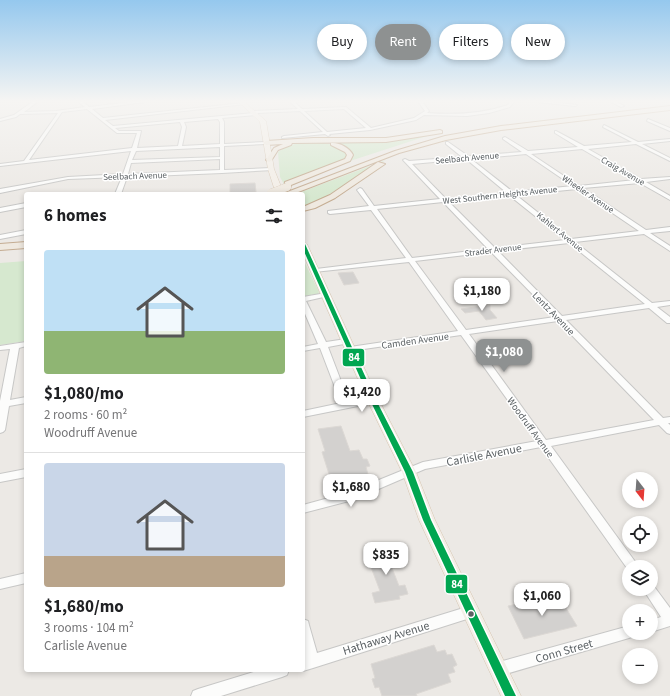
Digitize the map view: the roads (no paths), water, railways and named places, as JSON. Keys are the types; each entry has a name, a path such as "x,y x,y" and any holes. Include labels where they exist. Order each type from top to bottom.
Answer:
{"highway":[{"path":"266,143 313,140 392,140 437,132"},
{"path":"288,191 404,145 452,132"},
{"path":"288,191 414,147 478,132"},
{"path":"305,216 373,168 401,154 444,141 487,132"},
{"path":"269,160 273,152 279,148 300,142"},
{"path":"266,143 319,142 338,145 348,151 350,156 343,163 288,184 288,191"},
{"path":"305,208 314,206 329,198"},
{"path":"0,248 24,245"},
{"path":"0,254 24,252"}],"main road":[{"path":"265,132 271,170 279,192"},
{"path":"305,248 373,400 409,472 428,520 470,612 511,696"}],"street":[{"path":"0,168 23,163 46,132"},
{"path":"119,192 140,132"},
{"path":"180,147 183,132"},
{"path":"222,132 222,172"},
{"path":"284,137 323,132"},
{"path":"327,132 329,137"},
{"name":"Craig Avenue","path":"557,132 670,198"},
{"path":"616,132 670,160"},
{"name":"Wheeler Avenue","path":"505,138 670,249"},
{"name":"Seelbach Avenue","path":"406,162 670,140"},
{"path":"0,165 134,149 266,143"},
{"name":"Kahlert Avenue","path":"448,143 670,321"},
{"path":"130,162 222,158"},
{"name":"Lentz Avenue","path":"406,162 494,250 560,319 665,421 670,431"},
{"name":"Seelbach Avenue","path":"0,191 65,178 124,177 271,170"},
{"name":"West Southern Heights Avenue","path":"330,212 670,178"},
{"name":"Woodruff Avenue","path":"360,190 628,560"},
{"path":"0,210 24,205"},
{"name":"Strader Avenue","path":"316,271 670,229"},
{"path":"0,237 24,232"},
{"path":"305,300 326,295"},
{"name":"Camden Avenue","path":"305,349 323,345 348,345 463,333 670,303"},
{"path":"305,304 323,345 346,406"},
{"path":"0,348 24,344"},
{"path":"0,430 2,404 15,346"},
{"path":"2,404 24,400"},
{"path":"305,414 373,400"},
{"name":"Carlisle Avenue","path":"305,508 349,497 423,466 665,421"},
{"path":"0,478 24,473"},
{"path":"0,584 24,578"},
{"path":"653,596 670,619 658,623"},
{"name":"Hathaway Avenue","path":"308,662 470,612"},
{"name":"Conn Street","path":"499,669 622,634"},
{"path":"305,640 308,662"},
{"path":"198,696 276,672"}]}
